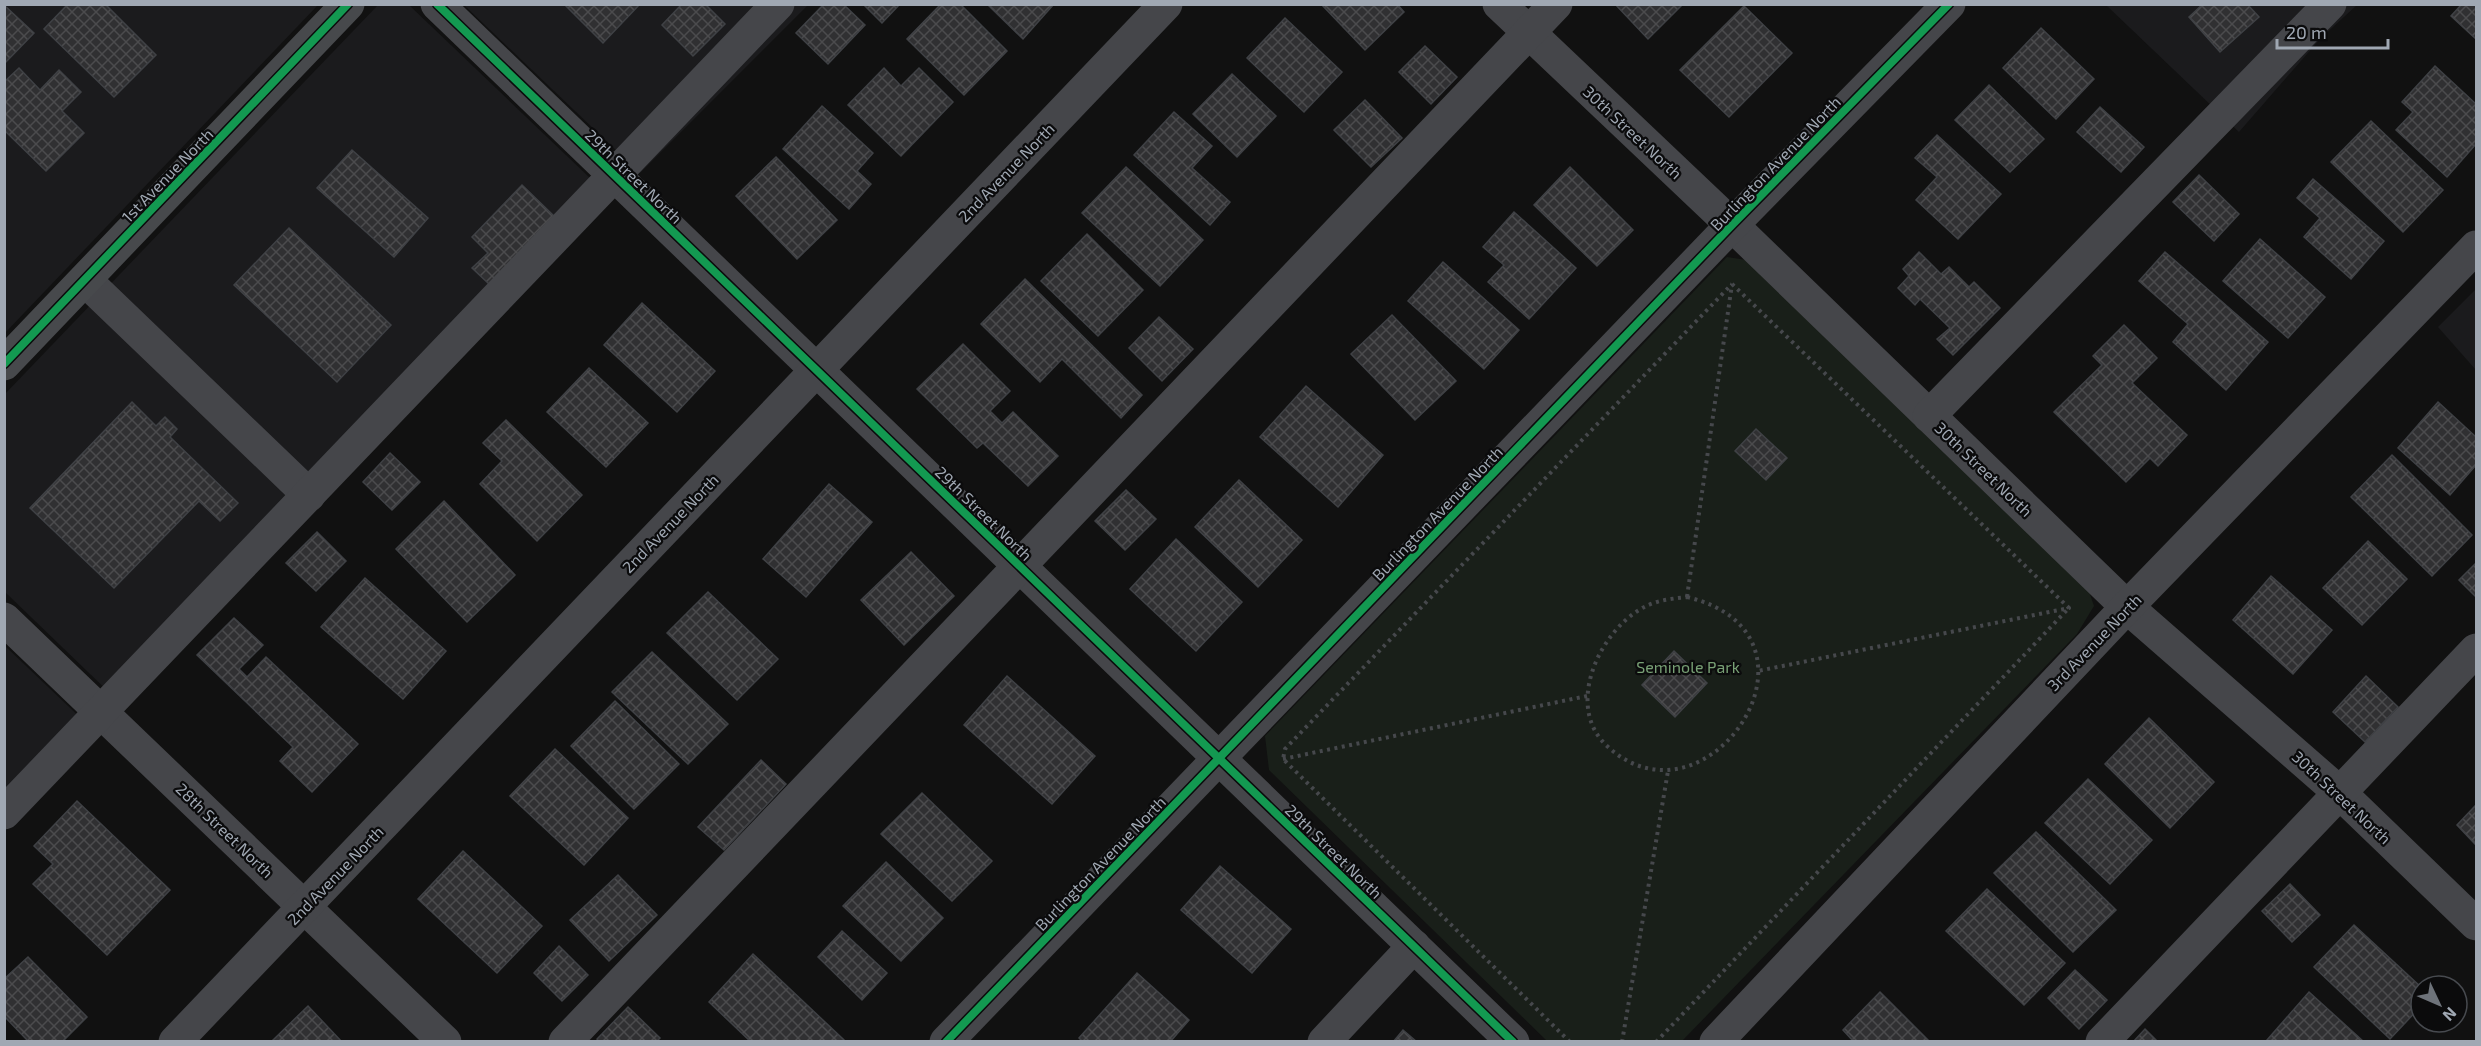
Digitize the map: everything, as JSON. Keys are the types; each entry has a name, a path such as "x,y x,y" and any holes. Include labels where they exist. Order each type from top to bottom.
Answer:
{"main road":[{"name":"1st Avenue North","path":"4,364 348,4"}],"street":[{"name":"29th Street North","path":"437,4 1513,1041"},
{"path":"4,813 616,176 778,4"},
{"name":"2nd Avenue North","path":"175,1041 1166,4"},
{"name":"30th Street North","path":"1499,4 1732,225 2127,607 2340,793 2476,924"},
{"path":"565,1041 1556,4"},
{"name":"Burlington Avenue North","path":"946,1041 1732,225 1949,4"},
{"path":"1929,416 2330,4"},
{"name":"3rd Avenue North","path":"1716,1041 2127,607 2476,247"},
{"path":"85,280 309,495"},
{"name":"28th Street North","path":"4,619 445,1041"},
{"path":"2102,1041 2476,650"},
{"path":"1324,1041 1414,946"}],"path":[{"path":"1687,597 1732,284"},
{"path":"1732,284 2069,608"},
{"path":"1283,759 1285,749 1732,284"},
{"path":"1687,597 1711,603 1732,616 1749,636 1758,659 1758,671 1759,684 1751,709 1737,729 1713,753 1692,766 1668,771 1643,770 1621,759 1603,742 1591,721 1587,696 1591,672 1603,650 1620,627 1639,610 1662,599 1687,597"},
{"path":"1758,671 2069,608"},
{"path":"1656,1041 2069,608"},
{"path":"1283,759 1587,696"},
{"path":"1283,759 1570,1041"},
{"path":"1622,1041 1668,771"}],"shaded area":[{"path":"5,5 318,5 5,333"},
{"path":"378,5 409,5 613,200 116,699 5,592 4,395"},
{"path":"464,5 808,5 640,173"},
{"path":"2106,5 2357,5 2321,38 2239,132"},
{"path":"2476,289 2476,370 2438,327"},
{"path":"4,645 89,726 4,811"}],"green space":[{"name":"Seminole Park","path":"1727,257 1753,261 2085,580 2094,606 2077,634 1682,1041 1547,1041 1269,770 1265,736"}],"building":[{"path":"68,4 105,4 156,55 114,97 44,29"},
{"path":"564,4 640,4 603,43"},
{"path":"682,4 705,4 725,24 693,56 662,25"},
{"path":"824,4 843,4 865,25 828,64 796,33"},
{"path":"863,4 900,4 882,23"},
{"path":"941,4 960,4 1007,51 964,95 907,39"},
{"path":"987,4 1054,4 1023,39"},
{"path":"1321,4 1397,4 1404,12 1365,50"},
{"path":"1615,4 1683,4 1648,39"},
{"path":"2203,4 2247,4 2259,17 2220,52 2189,17"},
{"path":"2462,4 2476,4 2476,39 2451,16"},
{"path":"4,5 34,33 5,63 4,62"},
{"path":"1744,6 1792,53 1729,117 1680,70"},
{"path":"1285,18 1342,72 1304,112 1247,58"},
{"path":"2041,28 2094,79 2056,119 2003,68"},
{"path":"1425,46 1457,77 1431,104 1399,72"},
{"path":"2435,66 2476,104 2476,144 2447,177 2396,130 2413,112 2402,102"},
{"path":"19,68 40,90 59,70 81,92 62,111 84,133 46,171 4,130 4,82"},
{"path":"884,68 901,86 919,68 953,102 901,156 848,105"},
{"path":"1232,74 1276,116 1237,157 1193,114"},
{"path":"1989,85 2044,139 2010,172 1955,120"},
{"path":"1365,100 1402,138 1371,167 1334,130"},
{"path":"822,106 873,153 857,171 871,184 849,209 783,149"},
{"path":"2100,107 2144,147 2121,172 2077,132"},
{"path":"1174,112 1212,146 1192,168 1230,202 1210,225 1134,155"},
{"path":"2371,121 2443,190 2403,232 2331,162"},
{"path":"1937,135 2001,194 1958,239 1916,200 1937,177 1915,158"},
{"path":"352,150 428,218 394,257 317,188"},
{"path":"776,157 837,220 797,259 736,196"},
{"path":"1126,167 1203,240 1160,286 1082,213"},
{"path":"1570,167 1633,230 1597,266 1534,205"},
{"path":"2199,175 2239,214 2214,241 2173,202"},
{"path":"2313,179 2384,241 2351,279 2304,237 2320,218 2297,198"},
{"path":"522,185 555,217 489,284 472,268 488,253 472,237"},
{"path":"1514,212 1576,268 1529,319 1488,282 1504,265 1483,247"},
{"path":"289,228 391,325 337,382 234,285"},
{"path":"1087,234 1143,290 1098,336 1041,281"},
{"path":"2260,239 2325,297 2288,338 2223,281"},
{"path":"1919,252 1941,274 1949,267 1969,287 1974,282 2000,308 1953,355 1937,339 1950,328 1920,299 1915,305 1898,288 1909,276 1903,269"},
{"path":"2165,252 2268,342 2226,390 2173,342 2188,324 2139,281"},
{"path":"1443,262 1519,330 1484,369 1408,301"},
{"path":"1025,279 1142,395 1121,418 1062,359 1040,382 981,324"},
{"path":"642,303 715,371 677,412 604,345"},
{"path":"1392,315 1456,381 1415,420 1351,354"},
{"path":"1159,317 1193,349 1162,381 1129,348"},
{"path":"2124,325 2157,358 2132,383 2187,435 2158,466 2150,458 2126,482 2054,412 2102,365 2093,356"},
{"path":"963,344 1010,391 990,411 1002,423 1013,412 1058,456 1028,486 983,443 977,448 917,389"},
{"path":"589,368 648,423 606,467 547,412"},
{"path":"1306,386 1383,455 1338,507 1260,437"},
{"path":"132,402 156,426 165,417 177,429 170,437 238,503 220,521 199,501 114,588 30,508"},
{"path":"2438,402 2476,437 2476,465 2450,495 2398,448"},
{"path":"506,420 582,495 537,541 480,484 502,461 483,443"},
{"path":"1756,429 1787,458 1766,480 1735,451"},
{"path":"390,453 420,482 392,510 363,482"},
{"path":"2392,455 2472,535 2432,576 2351,497"},
{"path":"1239,480 1302,540 1258,587 1195,527"},
{"path":"829,484 872,522 806,597 763,559"},
{"path":"1126,490 1156,519 1125,550 1095,521"},
{"path":"444,501 515,575 467,622 396,549"},
{"path":"317,532 346,561 316,591 286,563"},
{"path":"1176,539 1242,602 1196,651 1130,589"},
{"path":"2368,541 2407,579 2362,625 2323,588"},
{"path":"911,552 954,596 904,645 861,600"},
{"path":"2476,563 2476,597 2459,580"},
{"path":"2271,576 2332,630 2293,674 2233,620"},
{"path":"365,578 446,651 403,699 321,627"},
{"path":"708,592 778,659 737,700 667,633"},
{"path":"234,618 263,645 239,669 247,677 266,657 358,744 312,792 280,761 293,747 197,655"},
{"path":"1674,651 1707,683 1675,717 1642,685"},
{"path":"652,652 728,724 688,764 612,692"},
{"path":"1007,676 1095,756 1052,804 964,725"},
{"path":"2366,676 2398,707 2365,742 2333,712"},
{"path":"615,701 679,764 634,809 571,746"},
{"path":"2149,718 2214,782 2170,828 2105,764"},
{"path":"555,749 628,818 584,865 510,796"},
{"path":"761,760 786,784 724,850 698,827"},
{"path":"2088,779 2152,840 2110,884 2045,823"},
{"path":"922,793 992,861 952,901 881,834"},
{"path":"77,801 170,890 107,955 33,884 53,864 34,846"},
{"path":"2476,805 2476,845 2457,825"},
{"path":"2036,832 2116,910 2073,952 1994,873"},
{"path":"463,851 542,926 497,973 418,899"},
{"path":"886,862 943,918 901,961 843,906"},
{"path":"1220,866 1291,929 1252,973 1181,910"},
{"path":"618,875 657,915 609,961 570,920"},
{"path":"2290,884 2320,915 2292,942 2262,911"},
{"path":"1987,889 2065,963 2024,1005 1946,931"},
{"path":"2354,925 2409,976 2409,1019 2390,1039 2314,967"},
{"path":"842,931 887,973 862,1000 818,957"},
{"path":"559,946 588,975 562,1001 534,973"},
{"path":"753,954 844,1040 843,1042 751,1042 709,1002"},
{"path":"28,957 87,1017 62,1042 29,1042 4,1016 4,979"},
{"path":"2075,970 2107,1000 2079,1029 2048,998"},
{"path":"1137,973 1189,1020 1170,1042 1083,1042 1079,1038"},
{"path":"1880,992 1930,1042 1854,1042 1843,1030"},
{"path":"2309,992 2364,1042 2269,1042 2267,1040"},
{"path":"308,1006 342,1042 271,1042"},
{"path":"628,1007 660,1038 656,1042 599,1042 597,1039"},
{"path":"2145,1029 2158,1042 2133,1042"},
{"path":"1403,1030 1417,1042 1393,1042"}],"cycle path":[{"path":"4,364 348,4"},
{"path":"437,4 1513,1042"},
{"path":"946,1042 1732,225 1949,4"}]}
